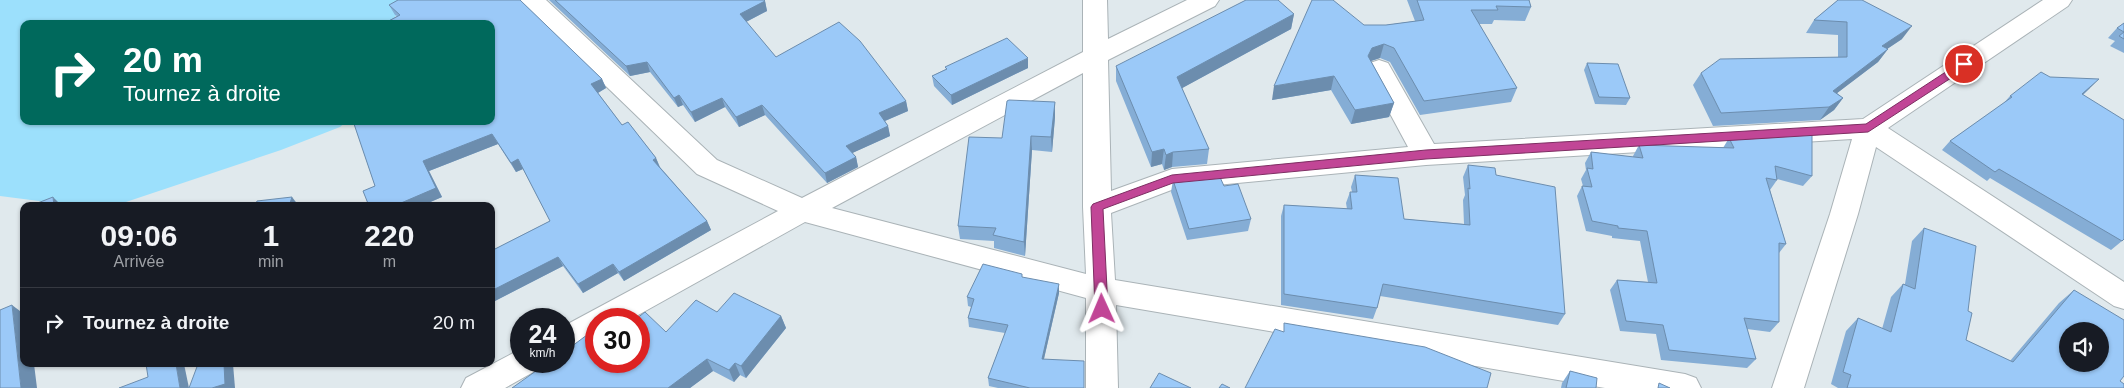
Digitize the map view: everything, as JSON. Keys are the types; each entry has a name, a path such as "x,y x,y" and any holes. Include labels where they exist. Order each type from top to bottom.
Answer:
{"street":[{"path":"530,0 706,167 804,211 1101,290 1685,388"},
{"path":"1095,0 1097,207 1101,290 1102,388"},
{"path":"624,308 1096,55 1207,0"},
{"path":"1097,207 1172,179 1426,155 1868,128 2060,0"},
{"path":"1379,69 1426,155"},
{"path":"1868,128 2124,297"},
{"path":"1788,388 1844,214 1868,128"},
{"path":"477,388 510,370"}],"shaded area":[{"path":"0,0 405,0 407,2 392,20 20,20 20,125 342,125 281,150 126,202 47,202 0,196"}],"building":[{"path":"398,0 520,0 602,79 591,84 622,125 628,122 656,158 653,160 707,221 619,272 613,264 578,284 558,257 495,289 495,249 550,221 518,159 511,163 492,134 423,161 436,188 403,202 367,202 363,191 375,186 354,125 495,125 495,20 391,20 400,15 389,5"},
{"path":"555,0 764,0 740,14 776,57 839,22 860,41 906,101 879,113 888,126 846,146 856,157 825,173 762,105 736,117 722,98 691,112 679,95 674,98 647,62 626,66"},
{"path":"1246,0 1278,0 1294,14 1177,77 1209,149 1173,152 1166,155 1164,149 1152,152 1116,66"},
{"path":"1312,0 1333,0 1364,25 1386,25 1424,20 1417,0 1529,0 1531,7 1496,6 1498,10 1471,10 1517,88 1424,101 1394,48 1384,44 1372,48 1368,56 1394,103 1355,110 1334,76 1274,86"},
{"path":"1838,0 1862,0 1912,26 1882,46 1888,49 1833,91 1843,98 1829,107 1721,113 1701,73 1720,59 1847,57 1847,22 1814,20"},
{"path":"2124,23 2124,32 2117,28"},
{"path":"2124,32 2124,39 2119,36"},
{"path":"1007,38 1028,58 951,95 932,76 947,69 945,67"},
{"path":"1587,63 1618,64 1630,98 1599,97"},
{"path":"2041,72 2050,77 2099,79 2082,94 2124,120 2124,239 2122,241 1999,169 1995,172 1950,141 2012,97 2010,96"},
{"path":"1007,101 1055,102 1051,137 1031,136 1024,242 993,235 996,228 958,226 969,137 1002,138"},
{"path":"1812,133 1812,176 1775,166 1777,180 1766,178 1786,244 1779,243 1779,322 1744,318 1756,359 1669,350 1663,325 1626,321 1617,280 1657,283 1647,231 1618,228 1618,226 1592,221 1582,186 1592,187 1587,168 1593,169 1591,152 1643,158 1639,145 1734,148 1729,138"},
{"path":"1468,165 1495,168 1496,175 1555,187 1565,314 1383,284 1377,308 1284,294 1284,205 1352,209 1350,192 1357,192 1355,175 1398,178 1404,219 1470,225"},
{"path":"1219,175 1224,186 1238,184 1251,219 1189,229 1173,180"},
{"path":"53,197 54,202 40,202"},
{"path":"292,197 290,202 257,201"},
{"path":"1924,228 1976,246 1968,311 1972,313 1966,340 2013,362 2074,290 2124,320 2124,376 2120,381 2124,384 2124,388 1847,388 1851,375 1843,372 1858,318 1891,332 1903,284 1915,289"},
{"path":"983,264 1022,274 1022,277 1059,284 1042,359 1084,361 1084,388 1030,388 988,378 1008,325 968,318 974,299 967,297"},
{"path":"734,293 781,316 741,366 735,363 729,370 707,359 668,388 512,388 533,373 575,373 575,344 585,336 585,373 650,373 650,317 666,332 696,300 717,312"},
{"path":"12,305 21,388 0,388 0,310"},
{"path":"1284,323 1425,347 1491,373 1487,388 1245,388 1275,329 1284,332"},
{"path":"146,367 176,367 180,388 119,388 148,377"},
{"path":"197,367 224,367 225,384 212,388 189,388"},
{"path":"1570,371 1597,378 1596,388 1566,388"},
{"path":"1159,373 1191,388 1150,388"},
{"path":"1659,383 1670,388 1658,388"},
{"path":"1222,384 1230,388 1219,388"}],"route":[{"path":"1102,309 1097,207 1172,179 1426,155 1868,128 1964,64"}]}
